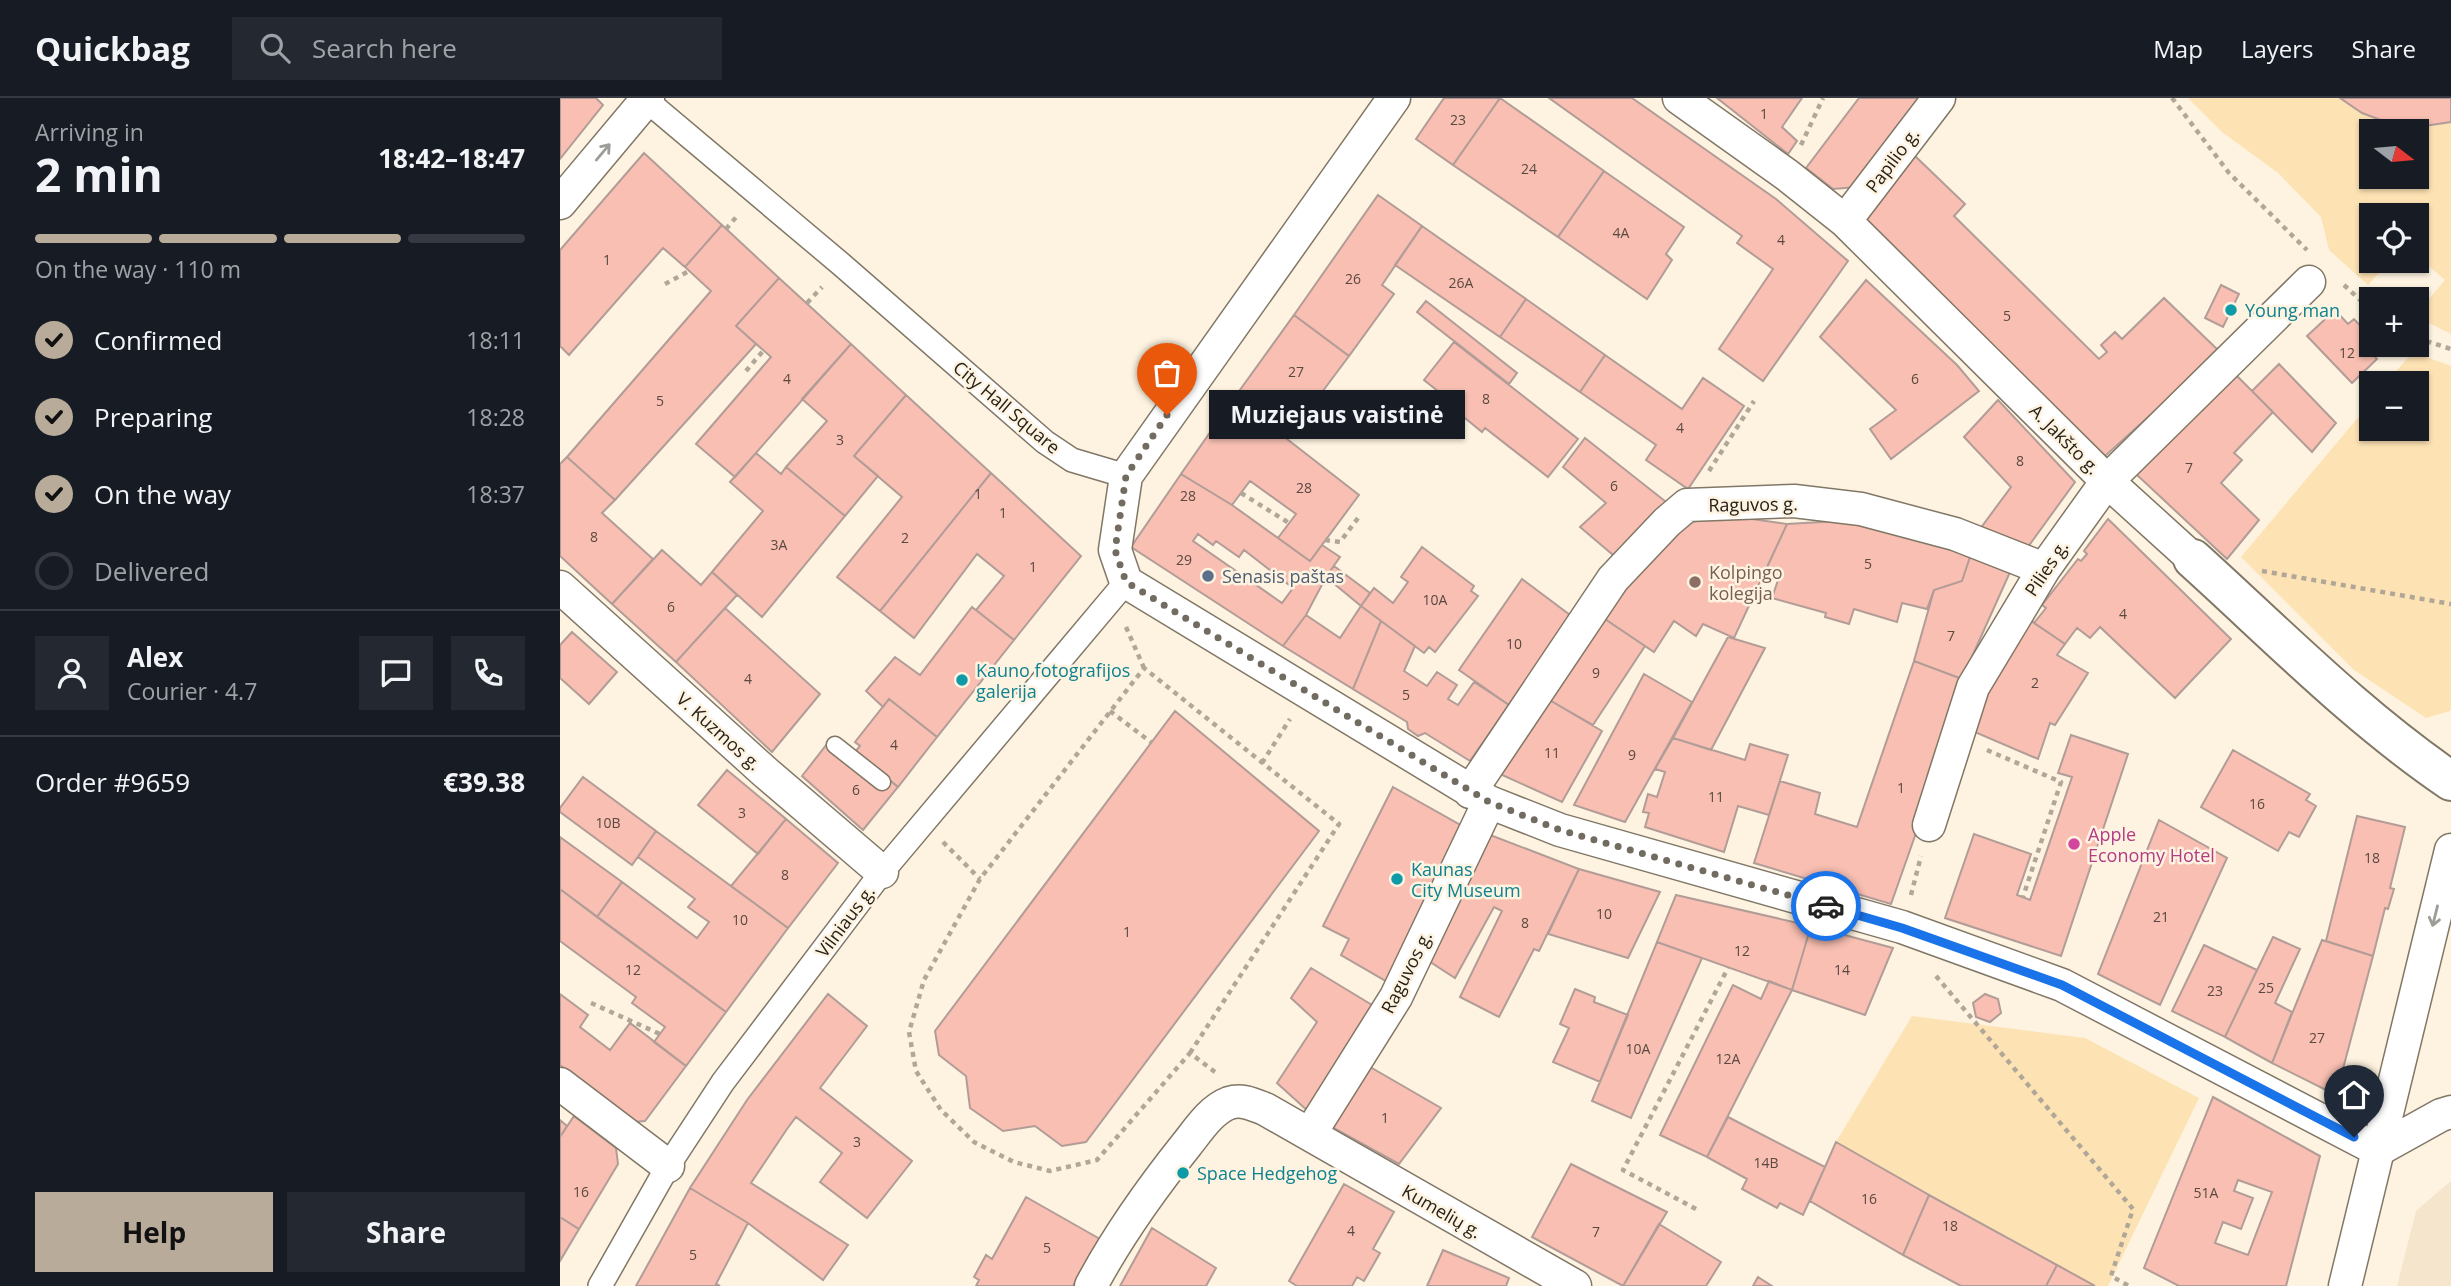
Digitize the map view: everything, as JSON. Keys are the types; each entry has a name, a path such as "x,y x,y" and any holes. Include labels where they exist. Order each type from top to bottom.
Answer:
{"street":[{"path":"1394,98 1126,476 1115,550 1119,589 1307,692 1480,797 1560,830 1902,928 2062,985 2378,1150"},
{"name":"A. Jakšto g.","path":"1679,98 1787,175 1845,221 2107,481 2367,719 2451,781"},
{"name":"Papilio g.","path":"1845,221 1939,98"},
{"path":"560,203 646,99"},
{"name":"City Hall Square","path":"646,99 1045,442 1072,460 1126,476"},
{"name":"Pilies g.","path":"1929,825 1973,687 2044,569 2107,481 2312,270"},
{"name":"Raguvos g.","path":"1310,1134 1396,997 1480,797 1613,579 1667,522 1687,505 1794,501 1861,509 1955,534 2044,569"},
{"name":"V. Kuzmos g.","path":"560,587 765,772 882,872"},
{"name":"Vilniaus g.","path":"600,1286 668,1166 723,1082 882,872 1119,589"},
{"path":"2345,1286 2451,850"},
{"path":"560,1084 668,1166"},
{"path":"1091,1286 1113,1244 1142,1201 1211,1115 1227,1104 1242,1100"},
{"name":"Kumelių g.","path":"1242,1100 1265,1109 1310,1134 1575,1286"},
{"path":"2378,1150 2451,1112"}],"lane":[{"path":"835,745 882,782"}],"path":[{"path":"1787,175 1823,98"},
{"path":"2172,98 2229,173 2312,270"},
{"path":"665,284 689,271"},
{"path":"2343,284 2359,299"},
{"path":"2429,342 2451,349"},
{"path":"746,371 763,351"},
{"path":"1687,505 1754,401"},
{"path":"1241,493 1289,523"},
{"path":"1325,540 1340,542 1359,518"},
{"path":"2260,571 2451,604"},
{"path":"1119,589 1143,668 1339,824 1190,1053 1097,1160 1050,1171 1014,1162 974,1142 941,1110 916,1071 909,1032 924,980 979,879 1143,668"},
{"path":"1262,763 1307,692"},
{"path":"1110,711 1152,743"},
{"path":"1957,738 2061,782 2023,897"},
{"path":"1902,928 1929,825"},
{"path":"950,850 979,879"},
{"path":"1696,1209 1623,1170 1728,968"},
{"path":"1934,973 2133,1209 2110,1276 2129,1286"},
{"path":"591,1003 660,1034"},
{"path":"1190,1053 1228,1082 1242,1100"}],"shaded area":[{"path":"2188,98 2451,98 2451,334 2429,323 2429,299 2445,280 2429,266 2429,203 2359,203 2359,273 2379,273 2368,285 2329,250 2321,217 2278,173 2222,132"},
{"path":"2409,357 2427,357 2451,366 2451,708 2450,711 2426,718 2354,670 2241,557 2359,416 2359,441 2429,441 2429,371 2396,371"},
{"path":"1912,1016 2085,1038 2199,1098 2108,1286 2095,1286 1836,1142"},
{"path":"2451,1181 2451,1286 2397,1286 2416,1211"}],"building":[{"path":"560,98 596,98 603,105 560,159"},
{"path":"1444,98 1500,98 1453,165 1416,139"},
{"path":"1500,98 1604,171 1558,237 1453,165"},
{"path":"1549,98 1632,98 1776,199 1848,261 1763,381 1719,349 1773,269 1737,243 1742,236"},
{"path":"1717,98 1802,98 1782,127 1797,141 1788,154"},
{"path":"1859,98 1925,98 1857,187 1833,189 1806,168"},
{"path":"2340,98 2451,98 2451,122 2429,125 2429,119 2378,119 2362,113"},
{"path":"644,153 722,225 685,267 663,248 569,355 560,346 560,250"},
{"path":"1914,155 1965,204 1954,216 2099,359 2107,352 2101,345 2115,332 2122,339 2164,298 2220,352 2104,457 1859,216"},
{"path":"1604,171 1684,227 1666,254 1672,260 1647,299 1558,237"},
{"path":"1378,195 1422,226 1382,285 1394,294 1349,356 1294,315"},
{"path":"722,225 779,278 736,326 756,344 615,500 567,457 711,291 685,267"},
{"path":"1422,226 1526,299 1500,337 1395,265"},
{"path":"779,278 851,344 735,477 696,444 771,357 736,326"},
{"path":"1866,280 1957,365 1979,391 1891,459 1870,429 1896,410 1820,337"},
{"path":"2221,285 2239,294 2223,327 2205,318"},
{"path":"1526,299 1605,355 1580,392 1500,337"},
{"path":"1426,301 1517,373 1509,384 1417,312"},
{"path":"2335,310 2348,324 2354,319 2359,324 2359,357 2377,359 2364,371 2359,371 2359,376 2352,383 2307,336"},
{"path":"1294,315 1349,356 1287,439 1232,401"},
{"path":"1454,342 1578,439 1548,477 1485,428 1482,432 1460,414 1463,411 1424,380"},
{"path":"851,344 906,395 854,456 878,476 845,516 786,467 827,421 802,399"},
{"path":"1605,355 1682,409 1703,378 1744,406 1688,489 1646,460 1656,445 1580,392"},
{"path":"2279,364 2336,423 2312,452 2252,391"},
{"path":"2236,375 2273,412 2234,453 2242,460 2221,483 2259,520 2227,559 2136,474"},
{"path":"906,395 991,473 880,611 837,577 902,497 854,456"},
{"path":"1998,400 2075,482 2025,551 1977,533 2011,487 1964,437"},
{"path":"1232,401 1287,439 1359,495 1310,561 1278,538 1296,514 1250,481 1232,505 1181,474"},
{"path":"1585,438 1670,505 1619,560 1580,527 1606,503 1563,467"},
{"path":"756,453 781,474 786,467 845,516 762,617 712,572 763,511 730,482"},
{"path":"567,457 615,500 602,513 653,559 612,604 560,556 560,464"},
{"path":"991,473 1081,556 1014,640 976,610 1004,576 977,554 914,638 880,611"},
{"path":"1181,474 1232,505 1310,561 1322,545 1340,557 1306,615 1283,646 1131,547","holes":["1198,534 1213,545 1216,541 1239,557 1244,550 1293,588 1282,603 1193,541"]},
{"name":"Kolpingo kolegija","path":"1738,517 1787,524 1734,638 1703,624 1696,636 1674,621 1654,652 1602,617 1624,589 1685,525 1704,518"},
{"path":"2108,519 2231,639 2175,698 2100,627 2090,638 2077,628 2065,644 2034,623 2046,608 2042,605 2078,559 2081,561 2087,554 2084,551"},
{"path":"1856,520 1972,551 1962,581 1934,590 1927,609 1902,603 1897,622 1854,609 1849,624 1825,617 1826,613 1772,598 1778,580 1763,576 1787,524"},
{"path":"1422,547 1474,586 1471,591 1478,596 1435,652 1429,647 1424,653 1361,606 1374,588 1393,603 1408,582 1401,577"},
{"path":"662,550 701,585 712,572 737,595 676,662 612,604"},
{"path":"1972,551 2011,570 1962,679 1914,661 1934,590 1962,581"},
{"path":"1334,566 1370,593 1361,606 1326,577"},
{"path":"1522,579 1570,615 1509,705 1459,670"},
{"path":"1361,606 1381,621 1353,689 1283,646 1306,615 1340,638"},
{"path":"972,607 1014,640 937,737 889,699 883,707 866,691 895,657 920,675"},
{"path":"725,608 820,694 772,752 676,662"},
{"path":"1602,617 1645,646 1593,725 1546,698"},
{"path":"2030,620 2065,644 2057,655 2088,673 2055,725 2050,723 2038,759 1970,730 1983,691"},
{"path":"1381,621 1415,646 1404,671 1427,686 1437,672 1457,685 1448,699 1458,705 1474,682 1509,705 1470,761 1425,733 1418,736 1408,729 1407,722 1353,689"},
{"path":"572,632 617,672 589,704 560,678 560,645"},
{"path":"1728,637 1765,648 1711,750 1673,738"},
{"path":"1914,661 1962,679 1928,774 1936,776 1891,904 1754,863 1780,781 1820,793 1815,814 1857,827"},
{"path":"1644,674 1692,702 1625,822 1574,805"},
{"path":"1546,698 1602,731 1562,802 1500,774"},
{"path":"889,699 937,737 898,787 855,752 860,746 855,742"},
{"path":"1175,711 1319,831 1086,1142 1062,1146 1035,1126 1003,1131 970,1108 966,1076 939,1055 935,1031"},
{"name":"Apple Economy Hotel","path":"2071,735 2128,754 2061,956 1945,918 1974,834 2031,854 2017,895 2030,900 2072,777 2058,773"},
{"path":"1673,738 1745,760 1750,744 1788,755 1769,815 1738,806 1724,852 1645,827 1649,813 1643,812 1648,794 1657,797 1665,772 1655,769"},
{"path":"827,744 878,787 886,777 898,787 863,830 802,776"},
{"path":"2233,750 2310,794 2306,800 2316,806 2299,837 2289,832 2278,851 2201,807"},
{"path":"727,770 786,819 758,854 698,805"},
{"path":"583,777 656,831 632,865 560,812 560,808"},
{"name":"Kaunas City Museum","path":"1393,787 1471,831 1391,984 1341,955 1349,939 1323,926"},
{"path":"2357,816 2405,827 2390,888 2394,889 2388,909 2385,908 2373,956 2326,941"},
{"path":"786,819 838,863 788,928 731,886"},
{"path":"2159,820 2227,858 2160,1005 2098,974"},
{"path":"656,831 788,928 726,1012 597,917 622,882 697,938 709,922 688,907 695,899 638,857"},
{"path":"1485,833 1579,869 1539,951 1534,949 1499,1017 1460,997 1502,911 1494,907 1455,978 1424,958"},
{"path":"560,837 622,882 597,917 560,889"},
{"path":"1579,869 1660,892 1628,958 1548,934"},
{"path":"560,889 726,1012 686,1066 654,1042 665,1027 632,1003 636,997 560,941"},
{"path":"1676,895 1811,926 1792,990 1657,942"},
{"path":"1811,926 1893,948 1865,1015 1792,990"},
{"path":"2273,937 2300,949 2275,1003 2292,1012 2272,1063 2225,1037"},
{"path":"2322,940 2373,956 2336,1095 2272,1063"},
{"path":"1657,942 1702,958 1631,1118 1592,1101"},
{"path":"2204,945 2257,970 2225,1037 2172,1011"},
{"path":"1311,968 1377,1008 1310,1113 1277,1083 1317,1022 1291,998"},
{"path":"1769,981 1792,990 1707,1157 1660,1135 1733,985 1761,999"},
{"path":"1575,989 1595,997 1594,1002 1628,1015 1600,1082 1553,1062 1569,1028 1560,1024"},
{"path":"560,994 588,1015 580,1027 610,1050 630,1023 686,1066 645,1121 634,1122 560,1065"},
{"path":"828,994 867,1026 820,1088 912,1161 867,1218 820,1182 842,1153 796,1117 787,1129 751,1183 848,1245 823,1280 748,1223 690,1188 747,1100"},
{"path":"1985,994 1998,999 2001,1013 1990,1022 1976,1017 1973,1003"},
{"path":"1365,1064 1441,1108 1399,1164 1330,1126"},
{"path":"2213,1097 2320,1156 2286,1286 2179,1286 2144,1268","holes":["2238,1180 2272,1192 2248,1255 2215,1243 2223,1222 2241,1229 2253,1198 2234,1191"]},
{"path":"574,1116 616,1148 618,1164 579,1229 560,1217 560,1137"},
{"path":"1728,1117 1825,1167 1803,1215 1780,1203 1777,1208 1742,1189 1747,1179 1707,1157"},
{"path":"560,1120 567,1126 560,1137"},
{"path":"1836,1142 1929,1195 1903,1255 1810,1201"},
{"path":"1571,1164 1667,1212 1623,1286 1532,1237"},
{"path":"1344,1184 1394,1212 1373,1249 1380,1253 1364,1281 1357,1277 1352,1286 1297,1286 1289,1281"},
{"path":"690,1188 748,1223 716,1284 720,1286 636,1286"},
{"path":"1929,1195 2057,1265 2046,1286 1961,1286 1903,1255"},
{"path":"1026,1197 1100,1239 1073,1286 976,1286 979,1280 974,1277 986,1255 992,1259"},
{"path":"560,1217 579,1229 560,1261"},
{"path":"1659,1224 1721,1262 1706,1286 1623,1286"},
{"path":"1152,1228 1216,1268 1206,1286 1120,1286"},
{"path":"1443,1250 1509,1278 1506,1286 1427,1286"},
{"path":"2057,1265 2095,1286 2046,1286"},
{"path":"1758,1277 1772,1286 1753,1286"}],"way so far":[{"path":"1167,415 1126,476 1115,550 1126,582 1489,802 1560,830 1826,906"}],"place":[{"name":"Young man","path":"2231,310"},
{"name":"Muziejaus vaistinė","path":"1167,415"},
{"name":"Senasis paštas","path":"1208,576"},
{"name":"Kolpingo kolegija","path":"1695,582"},
{"name":"Kauno fotografijos galerija","path":"962,680"},
{"name":"Apple Economy Hotel","path":"2074,844"},
{"name":"Kaunas City Museum","path":"1397,879"},
{"name":"Space Hedgehog","path":"1183,1173"}],"route":[{"path":"1826,906 1902,928 2062,985 2354,1137"}]}
